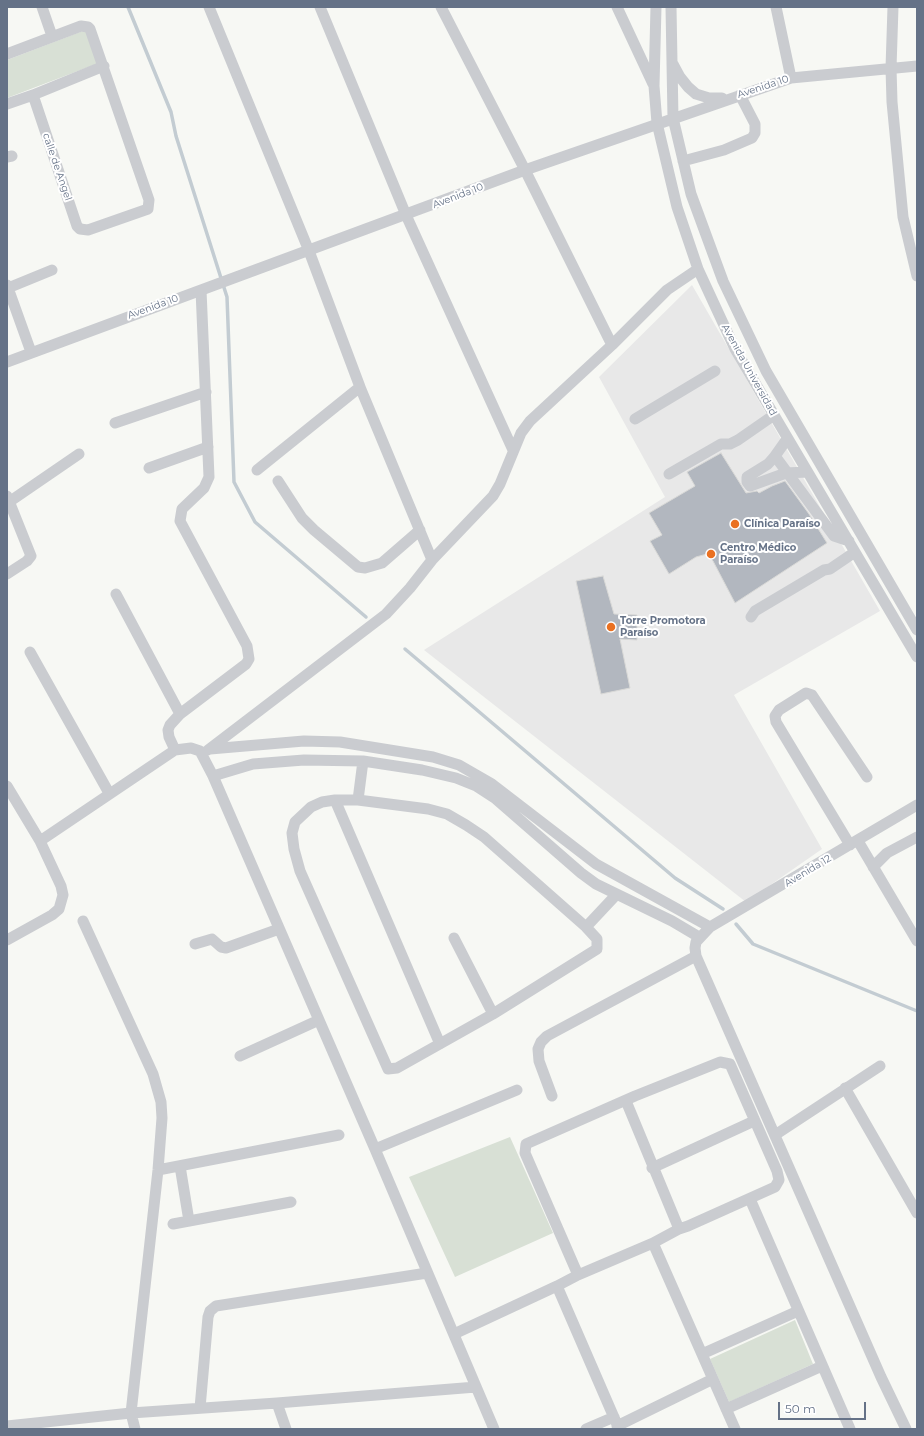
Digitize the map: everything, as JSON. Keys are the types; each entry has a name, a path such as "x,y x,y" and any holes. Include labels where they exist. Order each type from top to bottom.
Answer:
{"street":[{"path":"42,7 52,36"},
{"path":"209,7 309,251 360,387 432,560"},
{"path":"320,7 406,215 513,450"},
{"path":"441,7 525,170 612,345"},
{"path":"618,7 654,86"},
{"name":"Avenida Universidad","path":"656,7 654,86 656,123 677,207 698,269 735,349 917,657"},
{"name":"Avenida Universidad","path":"671,7 673,118 690,194 723,281 766,371 917,630"},
{"path":"776,7 791,78"},
{"path":"893,7 891,68 892,102 903,217 917,276"},
{"path":"7,54 52,36 81,26 88,26 104,66 7,104"},
{"path":"671,60 680,77 696,94 709,98 729,99"},
{"name":"calle de Angel","path":"33,95 77,226 84,231 148,209 149,205 104,66"},
{"name":"Avenida 10","path":"7,362 525,170 656,123 791,78 917,66"},
{"path":"683,161 724,150 752,138 755,133 755,124 740,95"},
{"path":"204,750 386,614 410,588 432,560 493,496 506,471 521,433 530,421 612,345 667,290 698,269"},
{"path":"31,352 7,286 52,270"},
{"path":"175,750 168,730 180,714 246,664 249,659 247,646 180,521 182,509 207,484 208,447 201,290"},
{"path":"635,419 715,371"},
{"path":"257,470 360,387"},
{"path":"114,423 206,392"},
{"path":"669,474 675,472 721,444 730,444 738,440 759,427 774,415"},
{"path":"787,439 775,456 747,477 747,482 750,486 786,473 807,472"},
{"path":"149,468 208,447"},
{"path":"7,574 32,556 30,549 12,523 8,499 78,454"},
{"path":"775,456 786,473 834,536 849,542"},
{"path":"278,481 302,518 358,567 365,568 382,563 420,530"},
{"path":"751,617 755,611 824,570 830,569 855,552"},
{"path":"116,594 180,714"},
{"path":"30,652 109,794"},
{"path":"867,777 812,695 806,693 779,710 775,716 776,722 854,843 873,867 917,941"},
{"path":"40,841 175,750 191,748 204,750 304,741 340,742 433,757 459,765 492,784 596,864 710,927"},
{"path":"204,750 213,776 375,1149 494,1429"},
{"path":"213,776 253,764 275,761 363,761 422,770 456,778 476,786 496,799 581,874 616,895 672,921 699,937 696,942 696,956 881,1377 906,1429"},
{"path":"358,800 363,761"},
{"path":"7,786 40,841 61,886 63,895 59,909 52,915 7,940"},
{"path":"335,800 440,1044"},
{"path":"335,800 358,800 428,808 447,814 466,825 484,837 586,927 597,939 597,949 493,1014 440,1044 397,1068 392,1070 386,1067 300,870 294,849 292,833 295,822 311,807 322,802 335,800"},
{"name":"Avenida 12","path":"699,937 710,927 917,805"},
{"path":"873,867 888,853 917,837"},
{"path":"586,927 616,895"},
{"path":"82,921 153,1074 159,1091 162,1118 158,1170 131,1413 135,1429"},
{"path":"195,944 212,939 222,947 226,948 279,929"},
{"path":"454,938 493,1014"},
{"path":"552,1096 539,1061 538,1049 541,1042 547,1036 696,956"},
{"path":"240,1056 319,1020"},
{"path":"454,1334 578,1275 653,1243 679,1229 775,1187 779,1180 777,1171 730,1064 720,1062 530,1141 525,1148 578,1275"},
{"path":"775,1135 880,1066"},
{"path":"845,1088 917,1213"},
{"path":"375,1149 517,1090"},
{"path":"626,1102 652,1168 679,1229"},
{"path":"652,1168 754,1121"},
{"path":"158,1170 338,1135"},
{"path":"180,1166 189,1221"},
{"path":"750,1199 850,1429"},
{"path":"173,1224 291,1202"},
{"path":"653,1243 735,1429"},
{"path":"200,1408 208,1317 210,1311 216,1306 427,1273"},
{"path":"557,1286 617,1424"},
{"path":"702,1354 798,1311"},
{"path":"726,1409 822,1366"},
{"path":"586,1429 617,1424 713,1379"},
{"path":"7,1426 71,1425 131,1413 476,1387"},
{"path":"277,1403 286,1429"}],"shaded area":[{"path":"88,29 99,63 7,98 7,60"},
{"name":"Centro Médico Paraíso","path":"692,285 880,611 734,695 822,849 746,902 424,650 665,497 599,377"},
{"path":"510,1137 553,1233 455,1277 409,1177"},
{"path":"795,1320 813,1364 729,1402 710,1359"}],"building":[{"name":"Clínica Paraíso","path":"721,453 746,493 757,491 759,493 785,481 809,514 827,543 735,603 713,561 707,554 696,557 669,574 650,541 662,535 649,513 695,486 687,472"},
{"name":"Torre Promotora Paraíso","path":"603,576 614,614 637,615 637,640 620,639 630,688 601,694 576,581"}],"waterway":[{"path":"128,7 171,112 176,136 227,297 234,482 255,522 366,617"},
{"path":"405,649 675,878 723,909"},
{"path":"736,924 753,944 917,1011"}],"place":[{"name":"Clínica Paraíso","path":"735,524"},
{"name":"Centro Médico Paraíso","path":"711,554"},
{"name":"Torre Promotora Paraíso","path":"611,627"}]}
